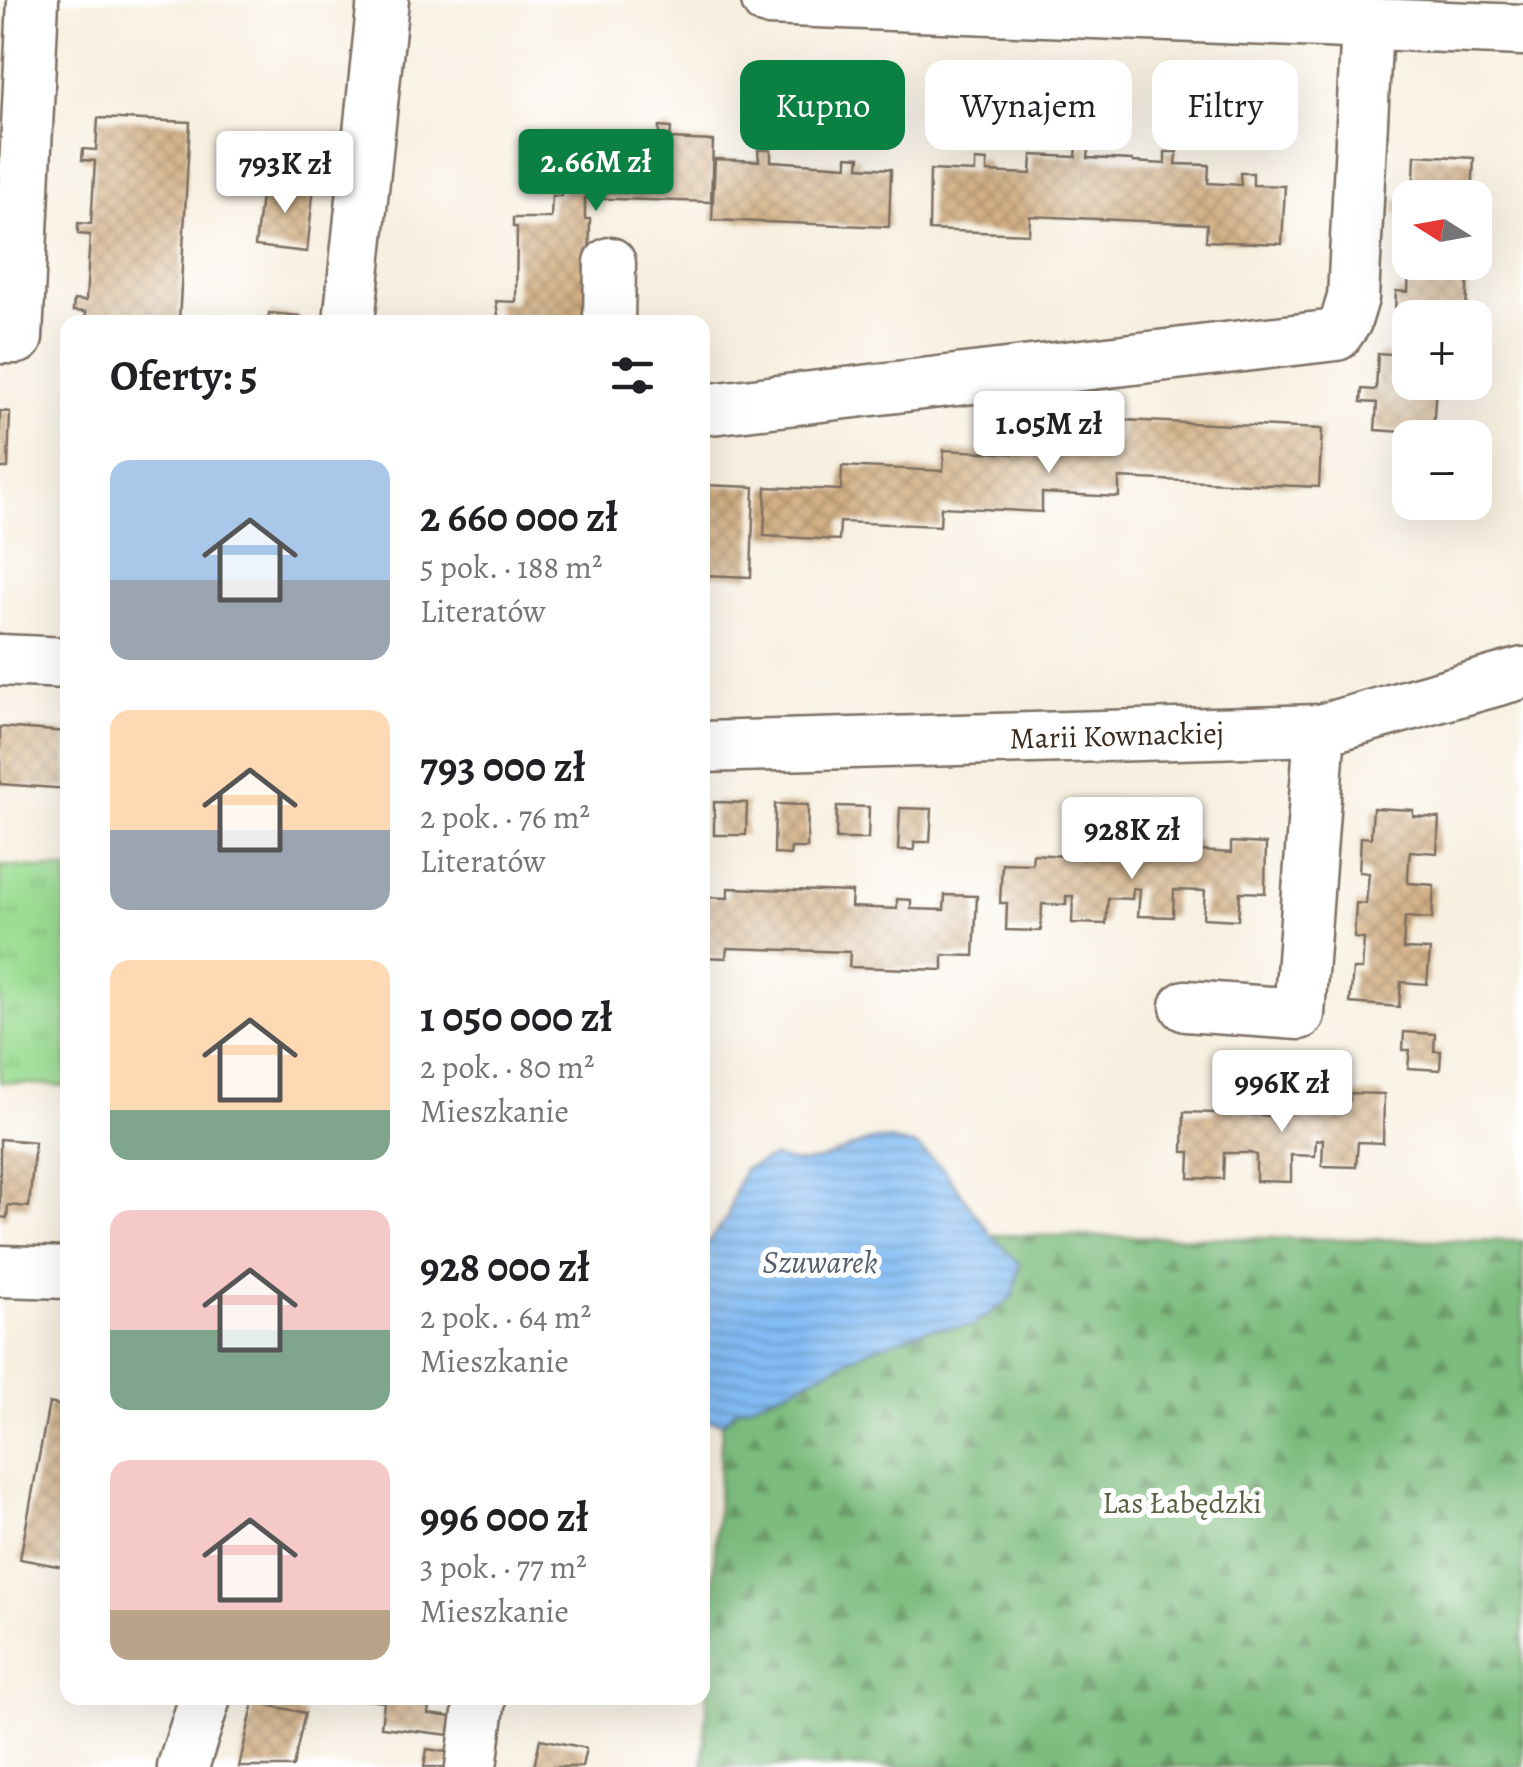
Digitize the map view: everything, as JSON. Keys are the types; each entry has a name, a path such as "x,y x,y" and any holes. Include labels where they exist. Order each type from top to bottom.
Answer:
{"street":[{"path":"0,338 17,338 33,0"},
{"path":"350,315 383,0"},
{"path":"767,0 1367,24 1462,14 1523,30"},
{"path":"710,409 1336,335 1346,321 1353,298 1367,24"},
{"path":"609,315 610,263"},
{"path":"0,660 60,664"},
{"name":"Marii Kownackiej","path":"710,748 1320,730 1523,673"},
{"path":"1186,1006 1298,1014 1320,730"},
{"path":"0,1271 60,1272"},
{"path":"182,1767 203,1705"},
{"path":"471,1767 479,1705"}],"green space":[{"path":"0,866 60,870 60,1086 0,1082"},
{"name":"Las Łabędzki","path":"991,1235 1523,1241 1523,1767 703,1767 706,1705 710,1705 722,1423 736,1410 871,1349 928,1329 972,1326 1013,1297 1020,1265"}],"water":[{"name":"Szuwarek","path":"871,1140 916,1146 943,1168 991,1235 1020,1264 1013,1297 972,1326 928,1329 871,1349 736,1410 722,1423 710,1421 710,1240 727,1217 744,1169 773,1157 800,1162 823,1159"}],"building":[{"path":"98,118 190,122 179,315 86,315 73,311 74,300 86,301 90,235 78,234 78,223 91,224 95,161 82,160 83,149 96,150"},
{"path":"659,127 671,128 670,139 713,141 711,202 585,198 585,219 590,219 588,315 498,315 496,301 516,302 517,227 513,227 513,218 551,218 552,196 561,196 561,184 555,175 562,167 552,167 553,136 659,138"},
{"path":"758,150 771,150 771,161 847,166 847,156 860,157 859,167 891,169 889,227 712,220 715,159 759,161"},
{"path":"1077,150 1089,150 1088,158 1165,164 1165,152 1177,152 1176,164 1209,165 1208,183 1241,185 1240,173 1253,173 1253,185 1285,186 1282,244 1206,241 1207,224 1030,216 1029,234 929,230 930,170 975,172 975,160 987,161 987,172 1031,174 1032,155 1076,157"},
{"path":"1415,155 1474,158 1473,180 1414,180"},
{"path":"263,180 314,185 307,252 255,246"},
{"path":"1408,280 1467,280 1467,300 1396,300 1396,291 1408,292"},
{"path":"1378,353 1392,354 1392,400 1435,400 1434,420 1392,420 1392,431 1375,430 1377,403 1361,402 1362,389 1376,390"},
{"path":"0,411 10,412 8,468 0,468"},
{"path":"1122,420 1322,429 1319,487 1119,478 1119,497 1042,493 1042,512 941,507 940,526 840,522 839,540 764,536 766,487 841,490 842,466 943,471 944,450 1044,455 1045,440 1121,443"},
{"path":"710,485 754,487 751,577 710,575"},
{"path":"0,727 60,731 60,788 0,784"},
{"path":"714,802 747,803 746,835 714,835"},
{"path":"775,804 808,805 807,848 791,848 790,855 774,854"},
{"path":"837,806 869,807 868,839 836,839"},
{"path":"900,808 932,809 930,842 914,842 914,850 898,850"},
{"path":"1373,808 1413,810 1413,816 1439,818 1437,853 1410,851 1408,875 1408,883 1434,885 1432,919 1405,917 1403,949 1430,950 1427,984 1401,982 1399,1007 1350,1003 1353,969 1362,969 1364,939 1354,938 1356,903 1366,904 1369,873 1359,872 1361,837 1371,838"},
{"path":"1165,840 1200,841 1200,851 1231,853 1231,842 1266,844 1265,893 1240,892 1238,920 1203,918 1205,891 1174,890 1173,917 1138,916 1140,889 1133,888 1132,899 1108,898 1106,924 1072,923 1073,896 1066,896 1066,905 1042,904 1041,931 1006,930 1007,903 1000,903 1002,863 1032,864 1033,854 1099,858 1099,848 1165,850"},
{"path":"728,888 852,892 851,907 897,909 897,899 911,900 911,909 944,910 945,895 977,896 974,956 943,955 943,970 849,967 850,952 727,948 726,958 710,957 710,897 728,898"},
{"path":"1404,1032 1435,1034 1434,1051 1441,1051 1440,1070 1408,1068 1410,1050 1403,1050"},
{"path":"1350,1093 1384,1094 1383,1143 1358,1142 1356,1167 1322,1166 1323,1139 1316,1140 1315,1156 1291,1155 1291,1182 1256,1181 1256,1155 1250,1153 1224,1153 1223,1179 1189,1178 1190,1152 1183,1152 1184,1112 1215,1113 1215,1102 1251,1104 1251,1115 1282,1116 1282,1105 1318,1106 1318,1100 1350,1101"},
{"path":"0,1139 35,1142 29,1207 8,1205 7,1218 0,1217"},
{"path":"49,1403 60,1405 60,1566 20,1559"},
{"path":"253,1705 305,1713 293,1767 239,1767"},
{"path":"384,1705 429,1705 428,1714 461,1718 459,1736 381,1727"},
{"path":"540,1739 586,1748 582,1767 534,1767"},
{"path":"427,1749 452,1753 449,1767 424,1767"}]}
